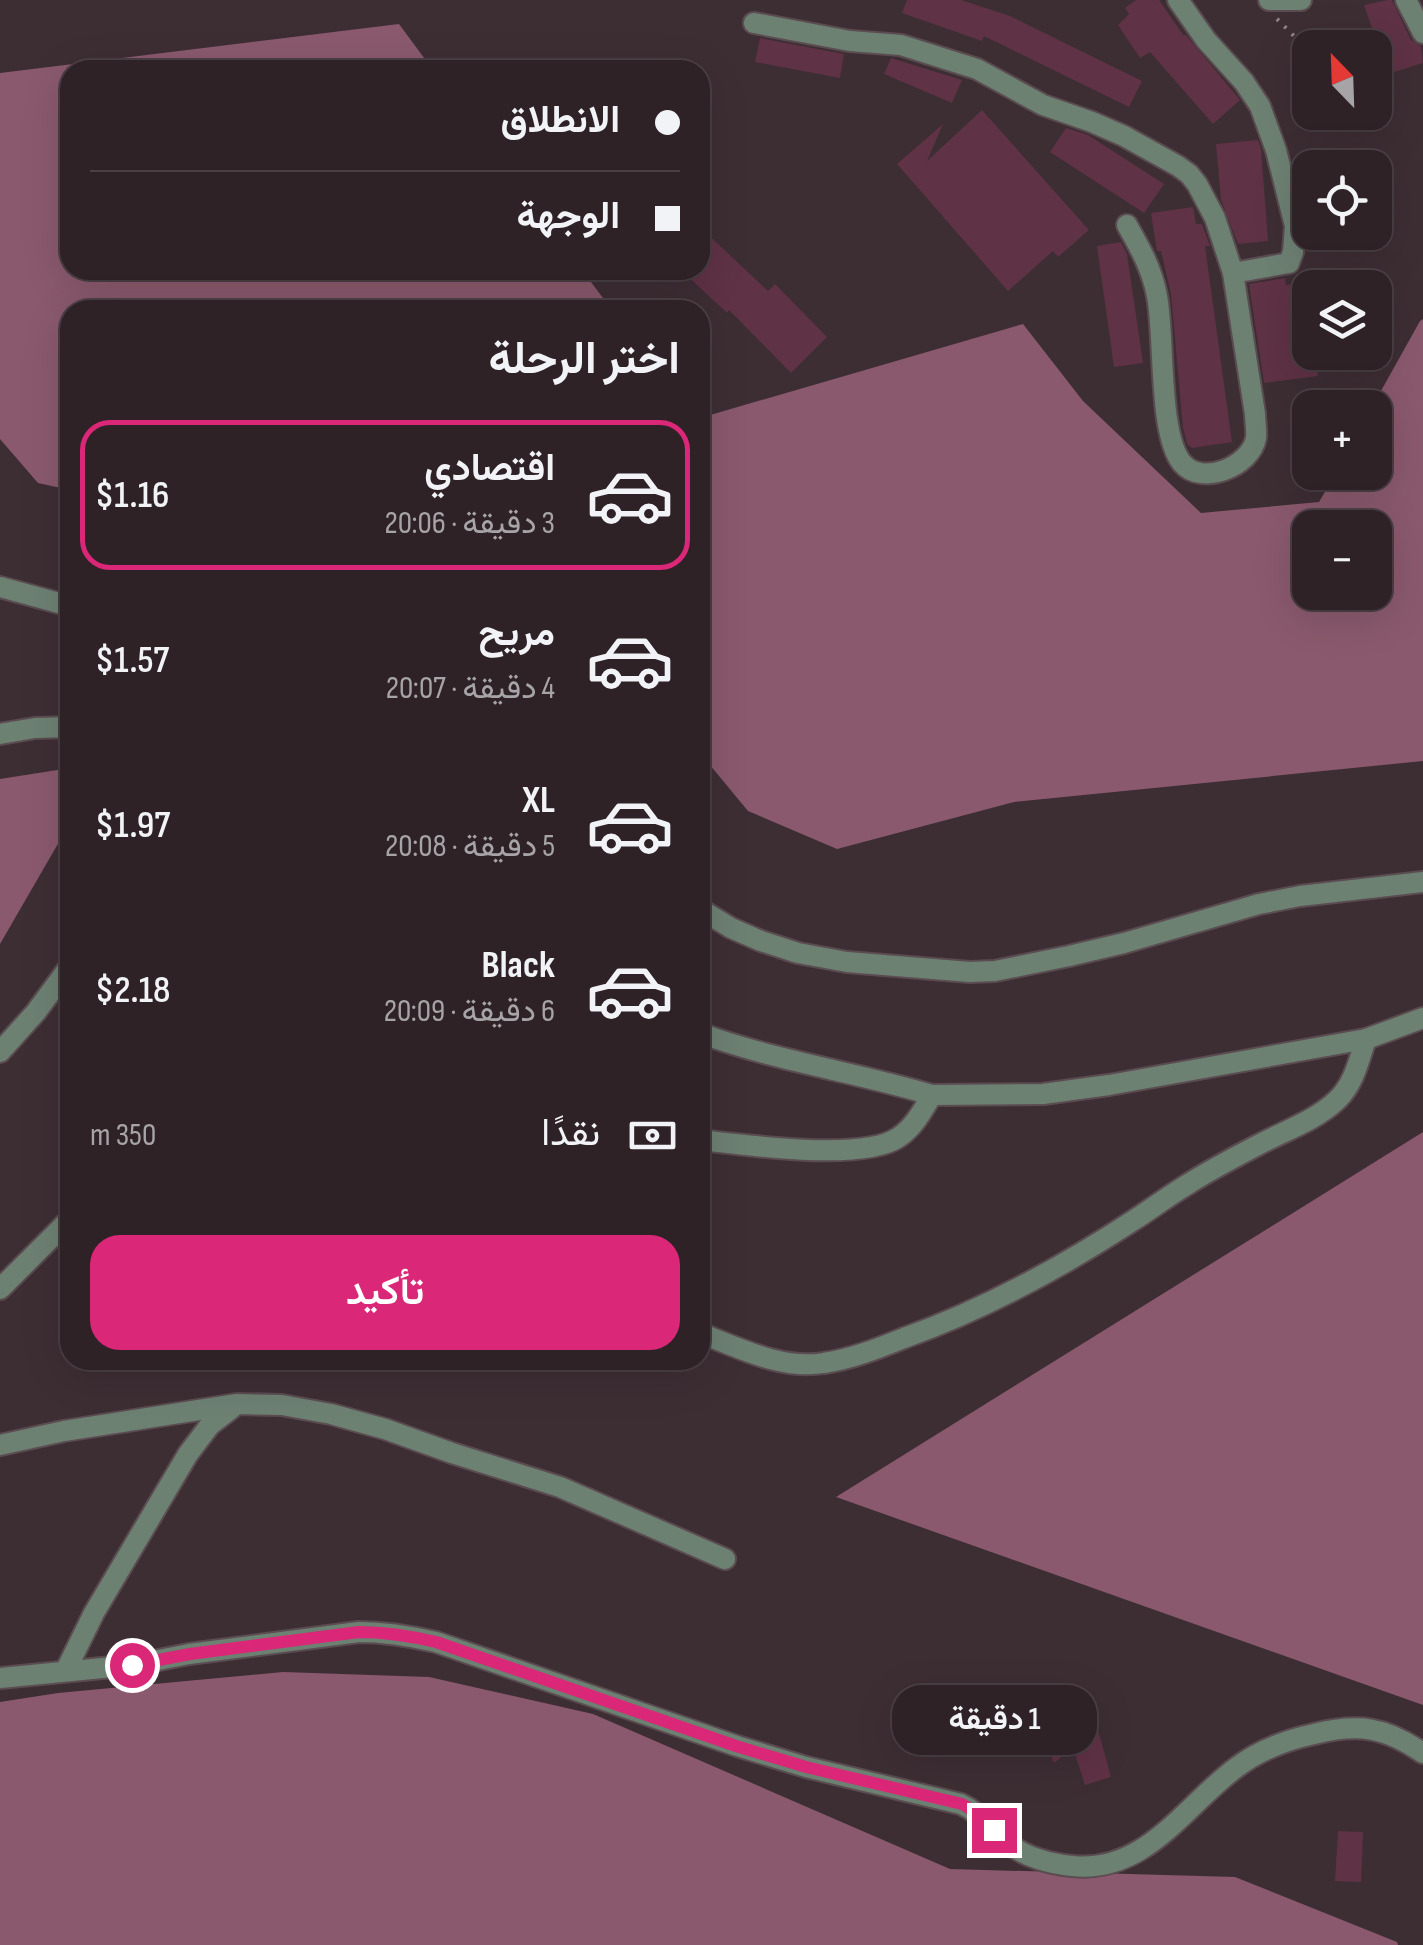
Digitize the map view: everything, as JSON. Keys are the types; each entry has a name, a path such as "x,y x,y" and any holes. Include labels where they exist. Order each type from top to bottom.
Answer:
{"street":[{"path":"1178,0 1260,106 1276,150 1295,226 1289,264 1233,274"},
{"path":"1271,8 1280,2 1301,0"},
{"path":"1406,0 1423,33"},
{"path":"754,23 850,41 901,45 977,69 1043,105 1124,136 1189,174 1216,218 1233,274 1254,414 1256,438 1247,456 1221,471 1196,472 1182,464 1172,448 1166,420 1157,295 1149,264 1127,224"},
{"path":"0,586 60,603"},
{"path":"0,734 60,727"},
{"path":"710,915 761,941 798,953 847,962 970,972 1070,956 1258,904 1423,882"},
{"path":"0,1052 60,980"},
{"path":"710,1037 737,1047 884,1080 932,1095 1044,1094 1366,1039 1423,1018"},
{"path":"710,1337 776,1360 824,1363 884,1346 992,1302 1091,1247 1184,1186 1316,1116 1344,1092 1366,1039"},
{"path":"710,1141 786,1149 882,1147 913,1124 932,1095"},
{"path":"0,1289 60,1230"},
{"path":"0,1446 64,1431 237,1404 282,1405 385,1429 560,1487 725,1559"},
{"path":"66,1670 94,1613 188,1454 210,1425 237,1404"},
{"path":"0,1678 132,1665 359,1632 409,1636 736,1746 962,1804 983,1817 1010,1846 1031,1856 1078,1867 1106,1864 1139,1852 1224,1776 1258,1752 1279,1743 1341,1727 1360,1728 1391,1735 1423,1753"}],"path":[{"path":"1271,8 1292,32"}],"shaded area":[{"path":"399,24 426,60 106,60"},
{"path":"60,66 60,280 590,280 604,300 60,300 60,488 38,483 0,439 0,73"},
{"path":"1423,319 1423,761 1014,802 837,849 748,811 710,765 710,415 1023,324 1083,401 1201,513 1319,502 1326,490 1392,490 1392,390 1381,390"},
{"path":"60,770 60,840 0,944 0,779"},
{"path":"1423,1132 1423,1705 836,1497"},
{"path":"283,1672 429,1677 593,1714 950,1869 1235,1877 1398,1945 0,1945 0,1702"}],"building":[{"path":"907,0 961,0 1010,16 1142,81 1129,107 984,36 982,41 902,13"},
{"path":"1136,0 1159,0 1184,36 1240,100 1213,124 1150,52 1140,58 1118,25 1129,14 1125,8"},
{"path":"1392,0 1411,40 1421,46 1423,63 1392,73 1392,30 1373,30 1364,5"},
{"path":"760,38 844,54 840,78 755,62"},
{"path":"891,58 962,80 952,103 884,74"},
{"path":"982,110 1089,230 1058,257 1053,251 1008,291 897,164 943,124 927,161"},
{"path":"1066,128 1088,135 1164,184 1144,213 1050,152"},
{"path":"1258,140 1268,241 1238,244 1221,200 1216,144"},
{"path":"1193,207 1196,224 1202,224 1210,246 1205,246 1232,442 1192,448 1183,428 1171,294 1161,251 1157,251 1151,213"},
{"path":"710,236 768,291 775,284 827,337 791,373 729,310 727,313 692,280 710,280"},
{"path":"1121,242 1127,254 1143,363 1114,367 1097,246"},
{"path":"1285,278 1286,285 1292,284 1292,370 1317,370 1318,376 1264,383 1249,284"},
{"path":"1098,1730 1111,1777 1085,1785 1073,1748 1054,1763 1047,1746 1060,1738"},
{"path":"1338,1831 1363,1832 1361,1882 1335,1881"}],"route":[{"path":"132,1665 359,1632 409,1636 736,1746 962,1804 983,1817 994,1830"}]}
